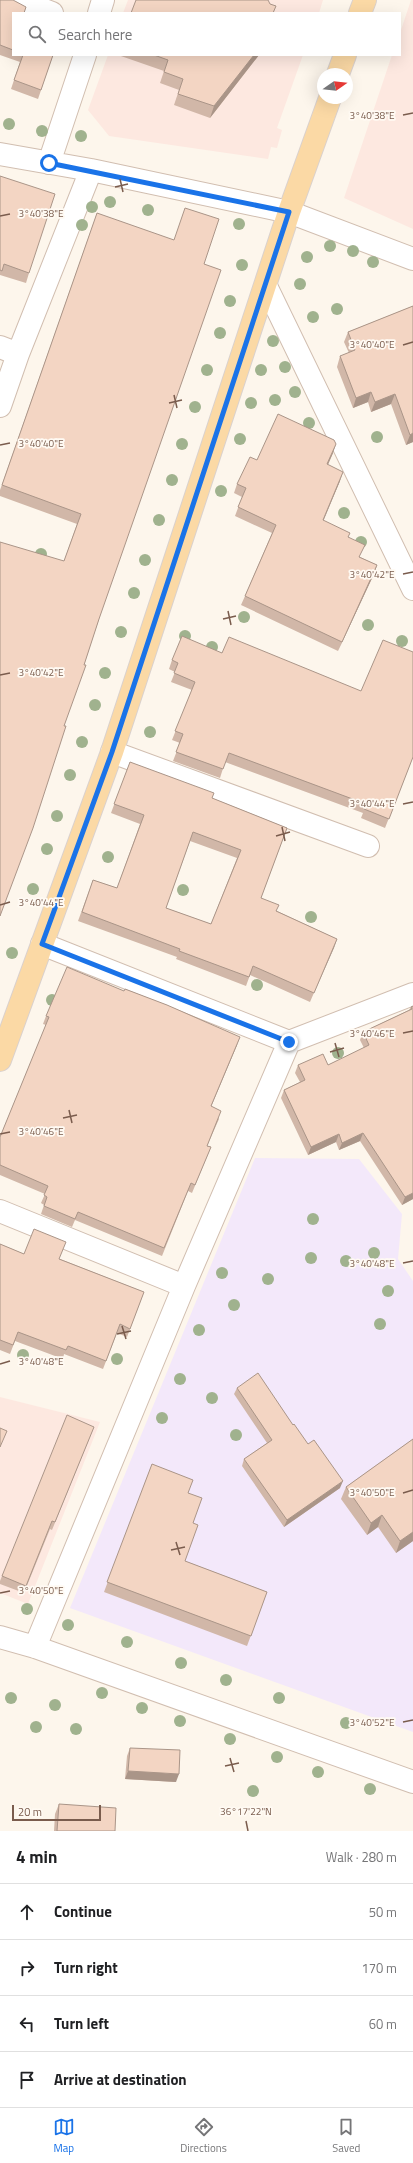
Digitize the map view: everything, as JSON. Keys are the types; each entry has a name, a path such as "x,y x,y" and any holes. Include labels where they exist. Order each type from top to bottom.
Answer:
{"main road":[{"path":"360,12 365,0"},
{"path":"340,68 345,56"},
{"path":"0,1060 112,752 289,212 328,104"}],"street":[{"path":"18,0 49,12"},
{"path":"99,12 103,0"},
{"path":"49,163 85,56"},
{"path":"0,154 91,170 289,212 413,259"},
{"path":"0,406 9,350 91,170"},
{"path":"266,286 413,589"},
{"path":"112,752 368,846"},
{"path":"42,944 289,1042 413,994"},
{"path":"35,1647 184,1286 289,1042"},
{"path":"0,1211 184,1286"},
{"path":"0,1637 35,1647 413,1782"}],"shaded area":[{"path":"128,0 323,0 319,12 123,12"},
{"path":"411,0 413,0 413,229 344,198 392,56 401,56 401,30"},
{"path":"108,56 303,56 277,128 282,130 277,148 271,147 268,159 109,136 88,110"},
{"path":"255,1158 359,1159 402,1214 398,1259 413,1281 413,1732 70,1608"},
{"path":"0,1397 100,1422 28,1604 0,1593"}],"building":[{"path":"0,0 13,0 26,7 24,12 12,12 12,50 0,45"},
{"path":"136,0 268,0 270,4 276,6 273,12 131,12"},
{"path":"23,56 53,56 41,90 14,80"},
{"path":"157,56 253,56 214,106 178,94 183,79 164,72 168,60"},
{"path":"0,176 55,194 29,273 4,264 2,271 0,270"},
{"path":"185,208 219,219 204,264 221,270 99,619 84,665 86,665 64,726 66,726 33,828 0,916 0,542 64,561 81,514 2,485 97,213 174,240"},
{"path":"413,306 413,433 410,435 395,394 375,402 371,392 356,398 340,356 355,350 348,332"},
{"path":"278,414 334,440 336,444 327,464 343,472 323,520 350,533 348,537 365,545 359,557 377,565 342,642 245,596 276,525 238,507 246,488 237,484 250,457 257,460"},
{"path":"182,636 222,653 229,637 361,691 383,640 413,652 413,757 389,819 364,809 366,804 229,753 223,769 176,752 183,734 175,731 195,682 174,673 178,663 172,660"},
{"path":"130,762 214,793 212,798 287,828 261,898 279,905 276,911 337,939 314,993 253,966 249,977 82,912 93,880 117,888 144,815 114,804","holes":["193,832 241,850 211,924 166,908"]},
{"path":"67,967 124,991 125,989 167,1005 240,1037 211,1106 221,1111 207,1146 211,1147 195,1185 191,1183 164,1248 78,1212 75,1219 44,1206 47,1197 44,1195 48,1186 0,1165 0,1137 49,1017 46,1016"},
{"path":"413,1006 413,1193 405,1197 363,1133 342,1143 339,1134 311,1147 284,1090 305,1080 298,1065 323,1054 328,1065 369,1045 363,1032 412,1009 411,1007"},
{"path":"34,1229 66,1242 59,1259 144,1292 130,1329 120,1324 106,1361 68,1346 66,1350 18,1332 13,1345 0,1340 0,1244 24,1254"},
{"path":"258,1373 293,1425 294,1424 308,1444 314,1440 343,1481 287,1520 244,1459 272,1440 237,1388"},
{"path":"67,1415 94,1427 55,1522 52,1521 26,1586 2,1576"},
{"path":"0,1428 7,1431 0,1447"},
{"path":"413,1439 413,1532 400,1541 382,1515 371,1523 346,1487"},
{"path":"152,1464 193,1480 188,1493 202,1498 193,1523 198,1525 185,1561 267,1592 251,1636 107,1582"},
{"path":"130,1748 180,1750 179,1774 128,1771"},
{"path":"59,1804 116,1808 115,1831 57,1831"}],"route":[{"path":"49,163 91,170 289,212 112,752 42,944 289,1042"}]}
